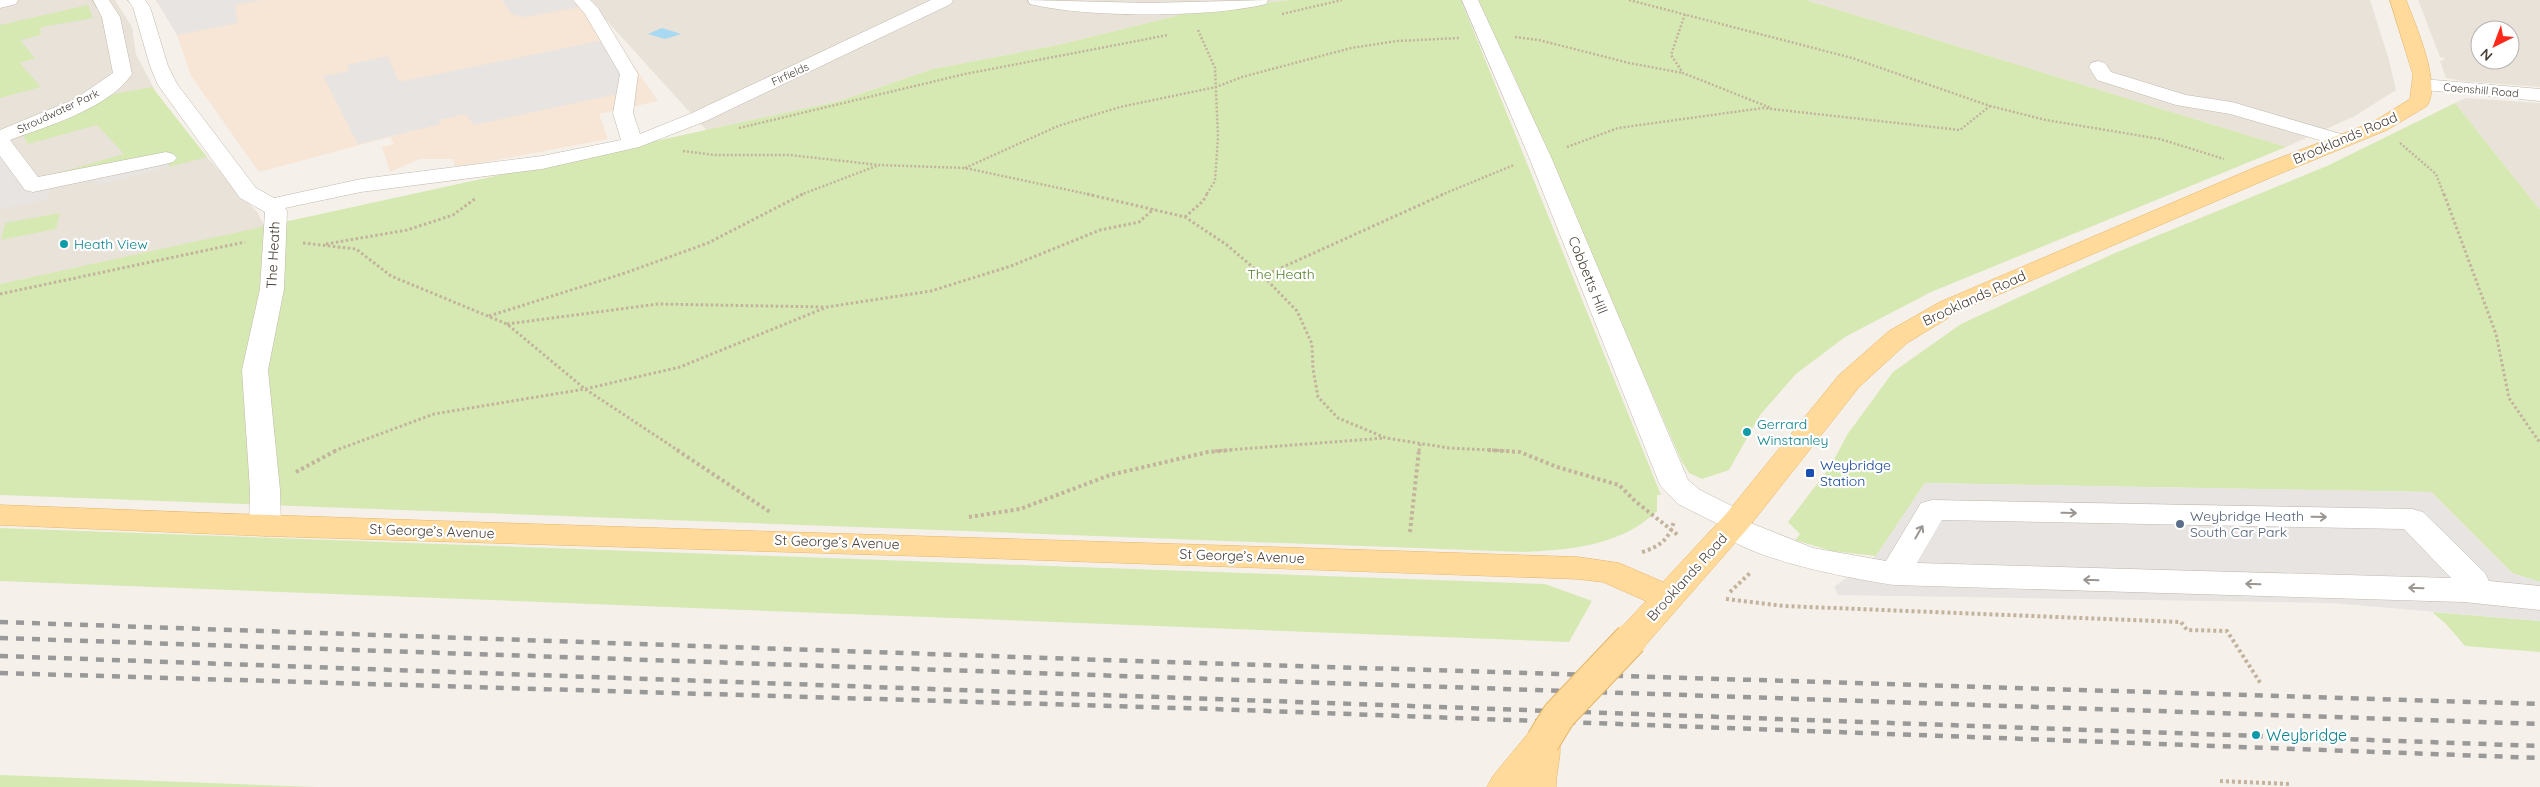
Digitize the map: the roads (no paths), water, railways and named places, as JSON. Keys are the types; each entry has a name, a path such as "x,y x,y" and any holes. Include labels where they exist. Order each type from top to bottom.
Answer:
{"main road":[{"path":"2398,0 2418,58 2422,85"},
{"name":"Brooklands Road","path":"1543,742 1559,715 1669,598 1734,524 1849,381 1898,337 1949,306 2264,172 2380,126 2420,102 2422,85"},
{"name":"St George’s Avenue","path":"0,515 266,526 952,546 1578,568 1608,571 1669,598"},
{"path":"1506,787 1543,742"},
{"path":"1537,787 1537,770 1543,742"}],"street":[{"path":"0,3 10,0"},
{"name":"Stroudwater Park","path":"0,137 93,96 116,82 123,74 111,18 101,0"},
{"name":"The Heath","path":"136,0 141,7 159,66 168,86 248,193 271,205 276,211 272,289 255,370 265,490 266,526"},
{"path":"581,0 592,12 628,74 624,113 632,142"},
{"name":"Firfields","path":"271,205 303,196 385,181 509,169 632,142 721,106 945,0"},
{"path":"1036,0 1067,5 1146,7 1218,6 1260,0"},
{"name":"Cobbetts Hill","path":"1470,0 1540,157 1675,485 1689,497 1766,544 1822,562 1895,574 2464,590 2540,598"},
{"path":"2098,67 2104,76 2174,98 2232,108 2344,141"},
{"name":"Caenshill Road","path":"2422,85 2540,95"},
{"path":"0,142 33,185 166,158"},
{"path":"1895,574 1932,510 2412,519 2473,581 2464,590"}],"water":[{"path":"662,28 681,34 665,39 648,34"}],"railway":[{"path":"0,622 1134,661 2540,704"},
{"path":"0,638 2540,724"},
{"path":"0,656 2540,746"},
{"path":"0,673 1213,709 2540,758"}],"place":[{"name":"Heath View","path":"64,244"},
{"name":"Gerrard Winstanley","path":"1747,432"},
{"name":"Weybridge Station","path":"1810,473"},
{"name":"Weybridge Heath South Car Park","path":"2180,524"},
{"name":"Weybridge","path":"2256,735"}]}
